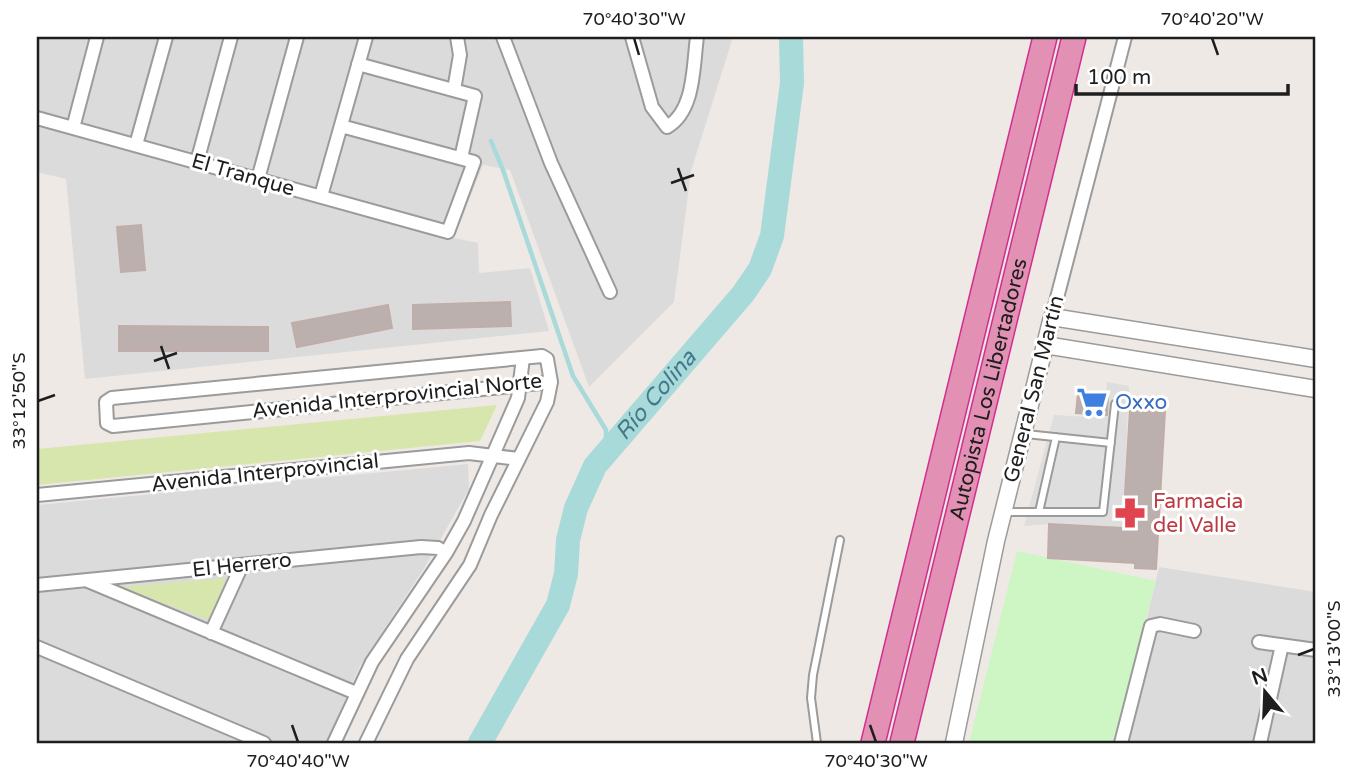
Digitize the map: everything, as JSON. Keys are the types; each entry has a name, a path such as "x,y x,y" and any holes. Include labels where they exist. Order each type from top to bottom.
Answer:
{"highway":[{"name":"Autopista Los Libertadores","path":"873,743 1045,37"},
{"name":"Autopista Los Libertadores","path":"902,743 1074,37"}],"street":[{"path":"73,128 97,37"},
{"path":"136,145 166,37"},
{"path":"197,162 232,37"},
{"path":"258,179 297,37"},
{"path":"321,197 366,37"},
{"path":"454,90 460,55 457,37"},
{"path":"503,37 551,163 610,292"},
{"path":"632,37 652,107 667,127 677,121 690,93 697,37"},
{"name":"General San Martín","path":"954,743 1003,512 1125,37"},
{"path":"341,126 467,160 475,96 358,64"},
{"name":"El Tranque","path":"37,118 448,232 467,160"},
{"path":"1052,317 1316,359"},
{"path":"1045,345 1316,389"},
{"name":"Avenida Interprovincial Norte","path":"542,356 547,359 551,382 113,426 107,423 106,402 112,398 542,356"},
{"path":"334,743 356,693 383,645 446,553 494,455 522,385 523,358"},
{"path":"366,743 407,659 470,565 547,402 551,382"},
{"name":"Avenida Interprovincial","path":"37,495 469,453 519,459"},
{"name":"El Herrero","path":"37,585 421,547 438,548 446,553"},
{"path":"211,633 242,565"},
{"path":"85,580 356,693"},
{"path":"1121,743 1151,626 1160,624 1194,631"},
{"path":"1259,642 1316,650"},
{"path":"1261,743 1282,645"},
{"path":"37,647 264,743"}],"lane":[{"path":"1003,512 1103,512 1115,404"},
{"path":"1023,433 1111,443"},
{"path":"1039,512 1056,437"},
{"path":"817,743 811,698 813,675 840,540"}],"shaded area":[{"path":"37,37 733,37 691,171 674,302 589,387 510,170 483,165 454,238 478,243 479,273 530,268 549,331 85,379 66,179 37,172"},
{"path":"1107,382 1129,386 1123,528 1049,524 1024,526 1054,415 1105,418"},
{"path":"468,464 469,489 423,570 360,666 326,743 37,743 37,505"},
{"path":"1159,567 1316,592 1316,743 1117,743"}],"green space":[{"path":"497,405 480,441 37,485 37,449"},
{"path":"1017,551 1156,581 1112,743 969,743"},
{"path":"226,578 209,620 121,587"}],"building":[{"path":"141,225 145,270 121,272 117,227"},
{"path":"510,302 511,326 413,329 413,305"},
{"path":"388,305 392,328 297,347 292,323"},
{"path":"119,326 268,327 268,351 119,351"},
{"path":"1078,393 1108,395 1107,415 1076,413"},
{"path":"1130,409 1165,411 1156,569 1135,568 1135,563 1048,558 1049,524 1123,528"}],"waterway":[{"name":"Río Colina","path":"480,743 558,605 566,574 568,540 576,508 595,466 743,294 760,269 772,236 792,83 791,37"},
{"path":"491,141 573,376 606,430 606,449"}],"place":[{"name":"Oxxo","path":"1092,402"},
{"name":"Farmacia del Valle","path":"1130,513"}]}
